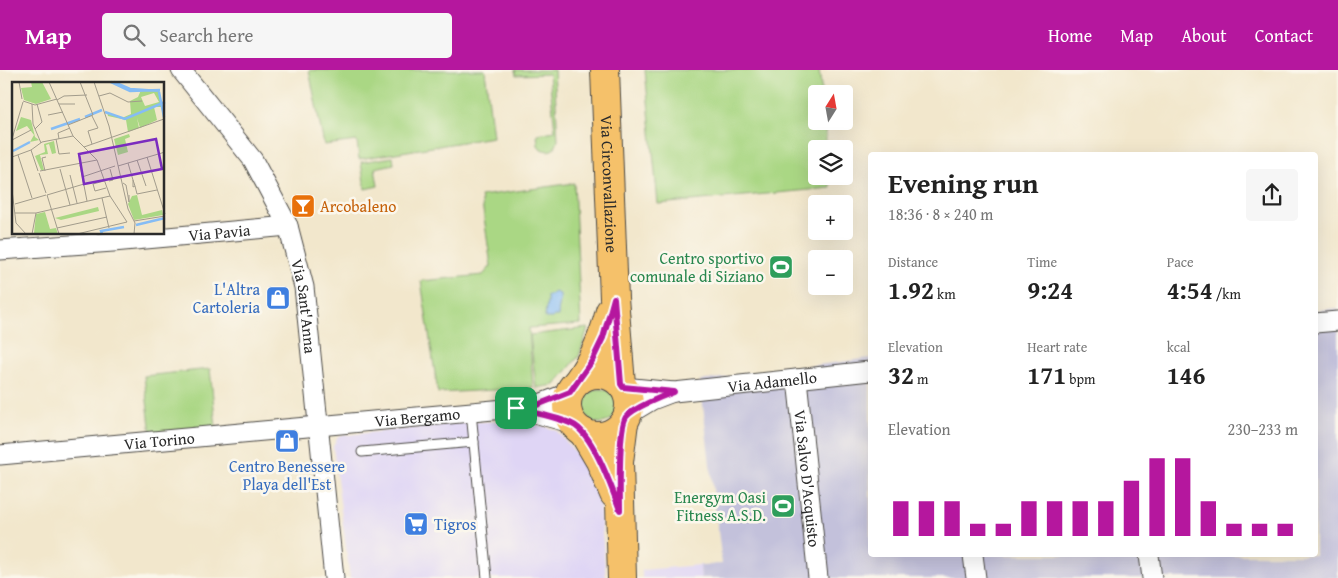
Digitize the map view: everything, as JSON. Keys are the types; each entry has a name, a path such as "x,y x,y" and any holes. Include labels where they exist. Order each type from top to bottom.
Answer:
{"main road":[{"name":"Via Circonvallazione","path":"605,70 614,298 622,386"},
{"path":"614,298 603,338 592,361 574,387 567,408 600,460 620,510"},
{"path":"574,387 588,376 600,374 611,377 622,386 627,396 629,406 625,419 620,462 622,578"},
{"path":"578,428 592,435 601,436 618,428 625,419"}],"street":[{"name":"Via Sant'Anna","path":"181,70 253,160 288,226 304,286 334,578"},
{"name":"Via Pavia","path":"0,250 288,226"},
{"path":"1318,323 1338,321"},
{"name":"Via Adamello","path":"674,392 868,371"},
{"name":"Via Salvo D'Acquisto","path":"797,379 818,578"},
{"path":"622,386 674,392"},
{"name":"Via Bergamo","path":"318,427 537,405 574,387"},
{"path":"625,419 652,400 674,392"},
{"name":"Via Bergamo","path":"516,408 578,428"},
{"name":"Via Torino","path":"0,456 318,427"},
{"path":"973,557 976,578"},
{"path":"1149,557 1152,578"}],"lane":[{"path":"471,412 487,578"},
{"path":"362,452 474,442"}],"shaded area":[{"path":"1338,308 1338,578 701,578 700,565 722,564 700,381 868,358 868,557 1318,557 1318,310"},
{"path":"525,421 556,430 597,477 606,578 350,578 333,447 338,436 470,422"},
{"path":"700,565 701,578 642,578 642,570"}],"green space":[{"path":"309,70 485,70 493,137 359,159 357,141 324,145"},
{"path":"515,70 554,70 558,140 552,150 541,149 538,145 537,134 555,131 549,74 516,75"},
{"path":"645,70 819,70 821,85 808,85 808,130 825,130 826,140 808,140 808,185 831,185 831,188 658,204"},
{"path":"393,157 394,164 375,168 378,186 365,189 361,162"},
{"path":"574,183 581,324 529,328 533,388 438,393 421,281 483,275 491,266 481,196"},
{"path":"588,328 579,356 555,385 536,388 530,335"},
{"path":"210,369 216,427 151,434 144,376"},
{"path":"600,389 607,390 612,394 616,399 616,413 612,418 607,422 600,423 593,422 588,418 584,413 583,406 584,399 588,394 593,390"}],"water":[{"path":"555,292 560,294 558,316 545,318 547,295"}],"place":[{"name":"Arcobaleno","path":"303,206"},
{"name":"Centro sportivo comunale di Siziano","path":"781,267"},
{"name":"L'Altra Cartoleria","path":"278,298"},
{"name":"Centro Benessere Playa dell'Est","path":"287,441"},
{"name":"Energym Oasi Fitness A.S.D.","path":"783,506"},
{"name":"Tigros","path":"416,524"}],"route":[{"path":"614,298 621,384 623,387 674,392 652,400 627,415 624,422 620,462 620,510 608,476 583,432 574,424 516,408 537,405 570,392 592,361 603,338 614,298"}]}
